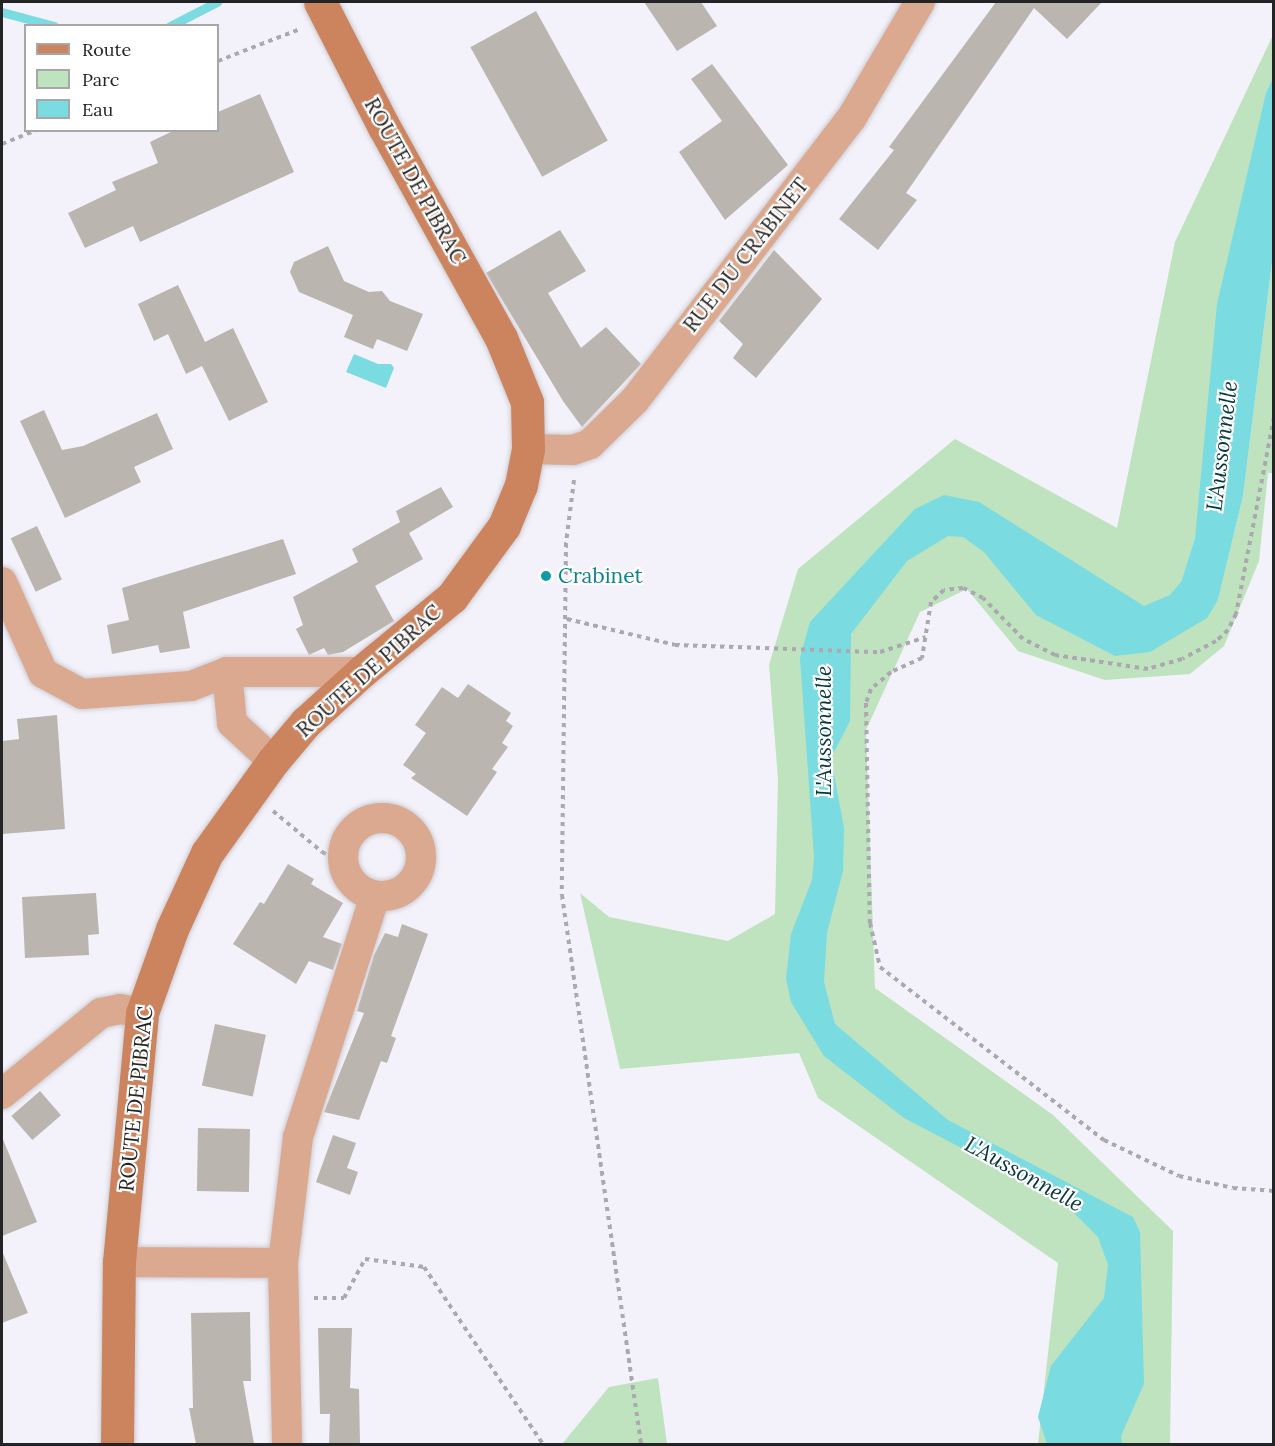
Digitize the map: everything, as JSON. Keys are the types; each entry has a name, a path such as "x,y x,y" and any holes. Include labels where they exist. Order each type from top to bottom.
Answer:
{"main road":[{"name":"ROUTE DE PIBRAC","path":"117,1444 119,1262 142,1012 172,929 207,853 249,798 273,761 305,723 361,672 452,597 504,526 521,485 528,449 528,402 501,338 325,10"}],"street":[{"name":"RUE DU CRABINET","path":"573,450 590,444 635,400 851,119 920,2"},
{"path":"528,449 573,450"},
{"path":"2,582 43,673 82,694 191,686 227,672 361,672"},
{"path":"227,672 232,723 273,761"},
{"path":"380,818 397,821 410,830 418,844 421,860 416,876 405,888 391,895 375,896 359,890 348,878 343,862 344,846 352,832 365,822 380,818"},
{"path":"286,1444 283,1263 298,1137 375,896"},
{"path":"2,1094 101,1013 120,1009 142,1012"},
{"path":"119,1262 283,1263"}],"path":[{"path":"219,61 325,10"},
{"path":"2,144 31,132"},
{"path":"1274,417 1236,614 1228,630 1216,642 1182,659 1148,669 1055,656 1023,639 983,598 963,588 944,590 931,602 922,658 891,672 871,688 866,703 870,922 880,966 1104,1140 1179,1176 1233,1188 1274,1191"},
{"path":"573,450 575,473 566,543 567,619 562,895 641,1444"},
{"path":"567,619 675,645 880,652 926,637"},
{"path":"249,798 272,810 322,852 343,862"},
{"path":"284,1299 344,1298 365,1259 424,1267 543,1444"}],"green space":[{"path":"1273,35 1273,77 1266,93 1195,538 1181,582 1218,600 1243,496 1273,255 1273,473 1268,473 1259,561 1224,646 1190,674 1105,680 1018,651 967,589 920,612 866,730 875,988 1053,1115 1173,1231 1170,1444 1038,1444 1058,1263 818,1098 799,1053 620,1069 580,893 609,917 728,941 775,914 778,779 769,665 798,569 955,439 1117,528 1175,242"},
{"path":"658,1378 667,1444 562,1444 609,1387"}],"water":[{"name":"L'Aussonnelle","path":"1273,77 1273,255 1243,496 1218,600 1207,618 1150,652 1115,656 1036,615 984,552 963,537 948,536 907,561 851,634 850,721 831,758 844,828 843,871 827,933 824,982 835,1024 948,1120 1133,1217 1140,1232 1144,1384 1121,1436 1122,1444 1047,1444 1038,1417 1051,1366 1104,1298 1108,1265 1098,1237 1061,1200 904,1118 824,1056 791,1002 786,979 791,934 812,880 814,857 800,658 810,622 915,509 944,495 979,502 1144,606 1170,595 1181,582 1195,538 1217,304 1266,93"},
{"path":"354,354 378,364 391,364 394,368 386,388 346,372"}],"building":[{"path":"644,2 701,2 717,26 677,51"},
{"path":"996,2 1102,2 1067,39 1034,8 906,193 917,200 878,250 839,219 894,150 889,147"},
{"path":"536,11 608,140 542,177 470,47"},
{"path":"712,64 788,165 725,220 679,152 722,121 691,79"},
{"path":"260,94 294,172 140,242 133,226 85,248 68,213 116,190 112,182 158,163 150,142 171,132 219,132 219,112"},
{"path":"560,230 586,271 548,293 581,348 606,327 641,364 582,427 563,401 486,273"},
{"path":"328,246 344,281 369,292 382,291 390,301 423,314 407,351 377,339 373,349 344,337 353,315 299,292 290,272 294,262"},
{"path":"774,250 822,299 756,378 733,358 743,344 719,321"},
{"path":"178,285 205,342 233,328 268,402 229,421 202,366 186,374 168,334 154,341 138,304"},
{"path":"44,410 62,450 83,446 157,413 173,449 134,467 141,482 65,518 20,421"},
{"path":"441,487 453,507 409,533 423,559 375,586 394,621 343,652 328,655 324,648 309,655 296,629 303,625 293,597 358,562 352,549 400,522 396,511"},
{"path":"37,526 62,579 36,592 11,538"},
{"path":"283,539 296,574 183,612 190,648 160,653 158,645 112,654 107,625 129,620 122,588"},
{"path":"468,684 511,713 506,721 513,726 502,743 508,747 492,769 497,772 467,816 411,778 416,774 403,765 426,733 415,725 442,687 458,698"},
{"path":"57,715 65,829 2,834 2,741 19,739 17,719"},
{"path":"288,864 314,879 311,884 343,903 323,937 342,944 333,970 309,961 296,984 233,944 260,902 264,904"},
{"path":"96,893 99,934 88,935 89,955 25,958 22,897"},
{"path":"402,924 428,934 391,1036 396,1038 387,1063 381,1061 359,1120 324,1112 364,1013 357,1011 374,955 385,933 398,937"},
{"path":"215,1024 266,1035 253,1096 202,1086"},
{"path":"40,1091 61,1115 32,1140 11,1116"},
{"path":"198,1128 250,1129 249,1192 197,1191"},
{"path":"333,1135 356,1143 347,1168 358,1172 350,1195 316,1182"},
{"path":"2,1137 37,1222 2,1236"},
{"path":"2,1251 28,1313 2,1323"},
{"path":"250,1312 251,1381 243,1381 254,1444 196,1444 189,1408 193,1408 191,1313"},
{"path":"318,1328 352,1328 350,1388 359,1389 360,1444 329,1444 330,1414 320,1414"}],"waterway":[{"path":"174,24 217,2"},
{"path":"2,12 47,24"}],"place":[{"name":"Crabinet","path":"546,576"}]}
